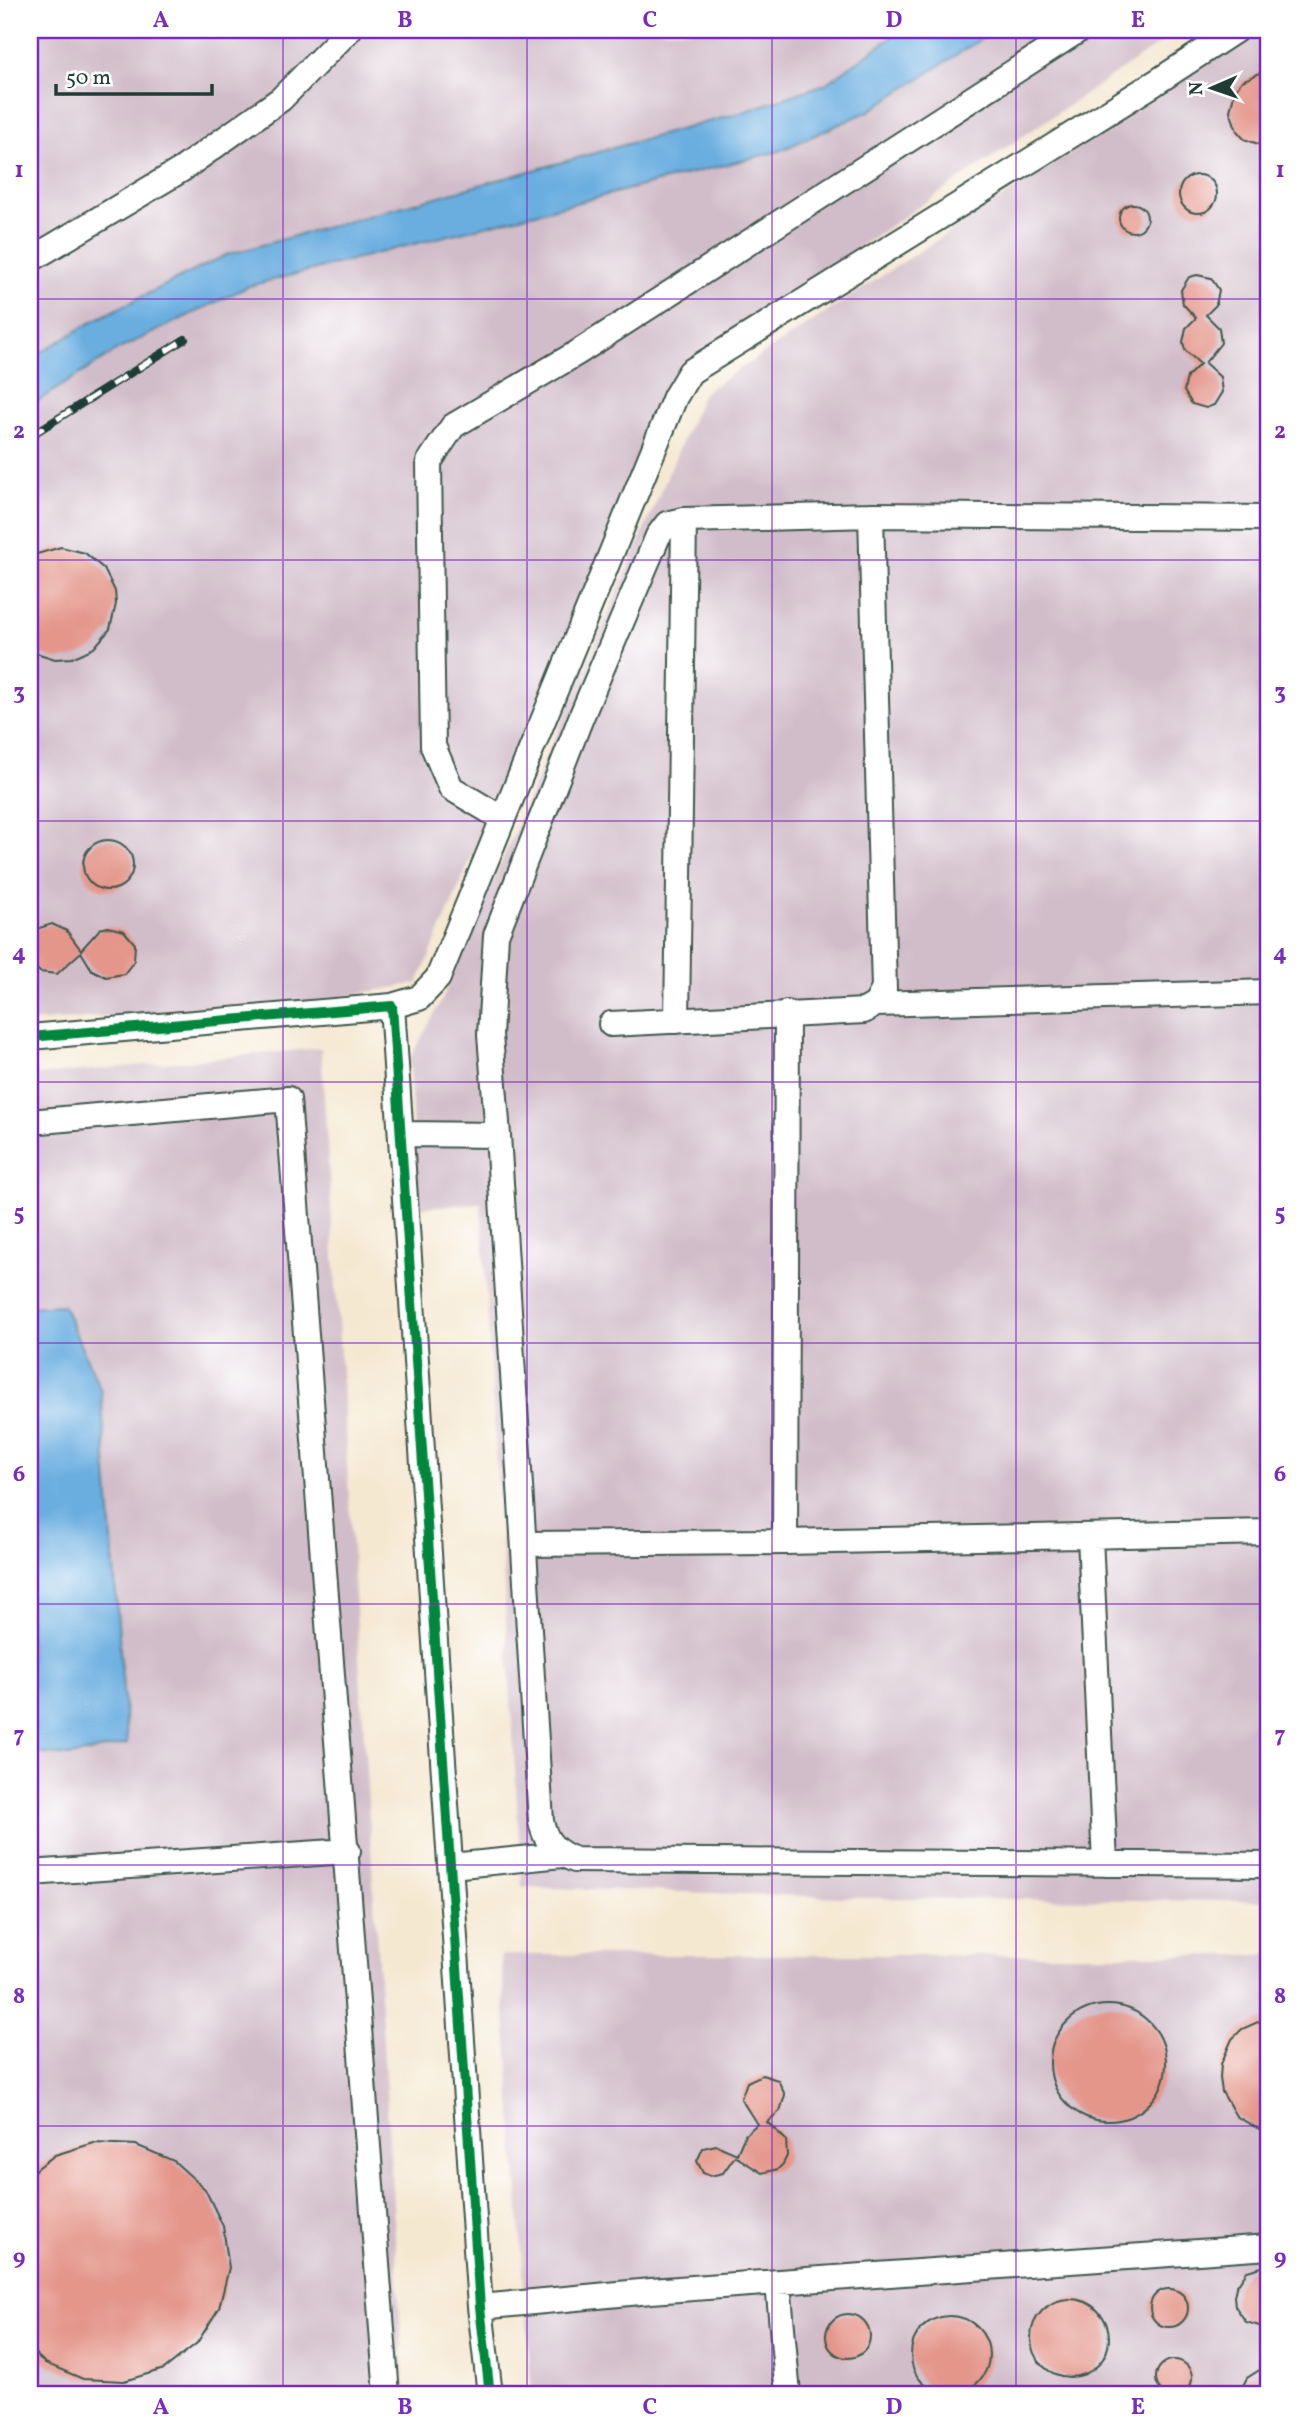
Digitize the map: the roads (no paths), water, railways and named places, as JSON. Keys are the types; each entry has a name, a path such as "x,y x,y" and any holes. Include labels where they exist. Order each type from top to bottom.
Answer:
{"street":[{"path":"30,260 181,170 281,99 349,30"},
{"path":"503,819 452,788 433,746 429,462 453,426 577,353 1079,30"},
{"path":"30,1037 392,1006 418,998 438,978 675,397 690,372 1236,30"},
{"path":"871,515 884,989 876,1004"},
{"path":"1269,519 871,515 684,520 667,524 658,536 582,715 496,935 490,1035 544,1836 562,1855 575,1860 1269,1865"},
{"path":"677,1021 684,520"},
{"path":"611,1024 864,1011 876,1004 1269,992"},
{"path":"392,1006 403,1134 480,2307 490,2395"},
{"path":"785,1542 787,1013"},
{"path":"30,1122 288,1099 348,1851 387,2395"},
{"path":"403,1134 498,1135"},
{"path":"524,1544 785,1542 1269,1532"},
{"path":"1090,1536 1105,1864"},
{"path":"30,1873 348,1851"},
{"path":"451,1866 562,1855"},
{"path":"480,2307 1269,2247"},
{"path":"778,2283 788,2395"}],"water":[{"path":"902,30 995,30 869,111 779,151 249,286 119,349 30,406 30,359 97,319 226,255 740,113 825,84"},
{"path":"63,1305 101,1391 127,1744 71,1756 30,1753 30,1307"}],"railway":[{"path":"30,436 185,339"}]}
